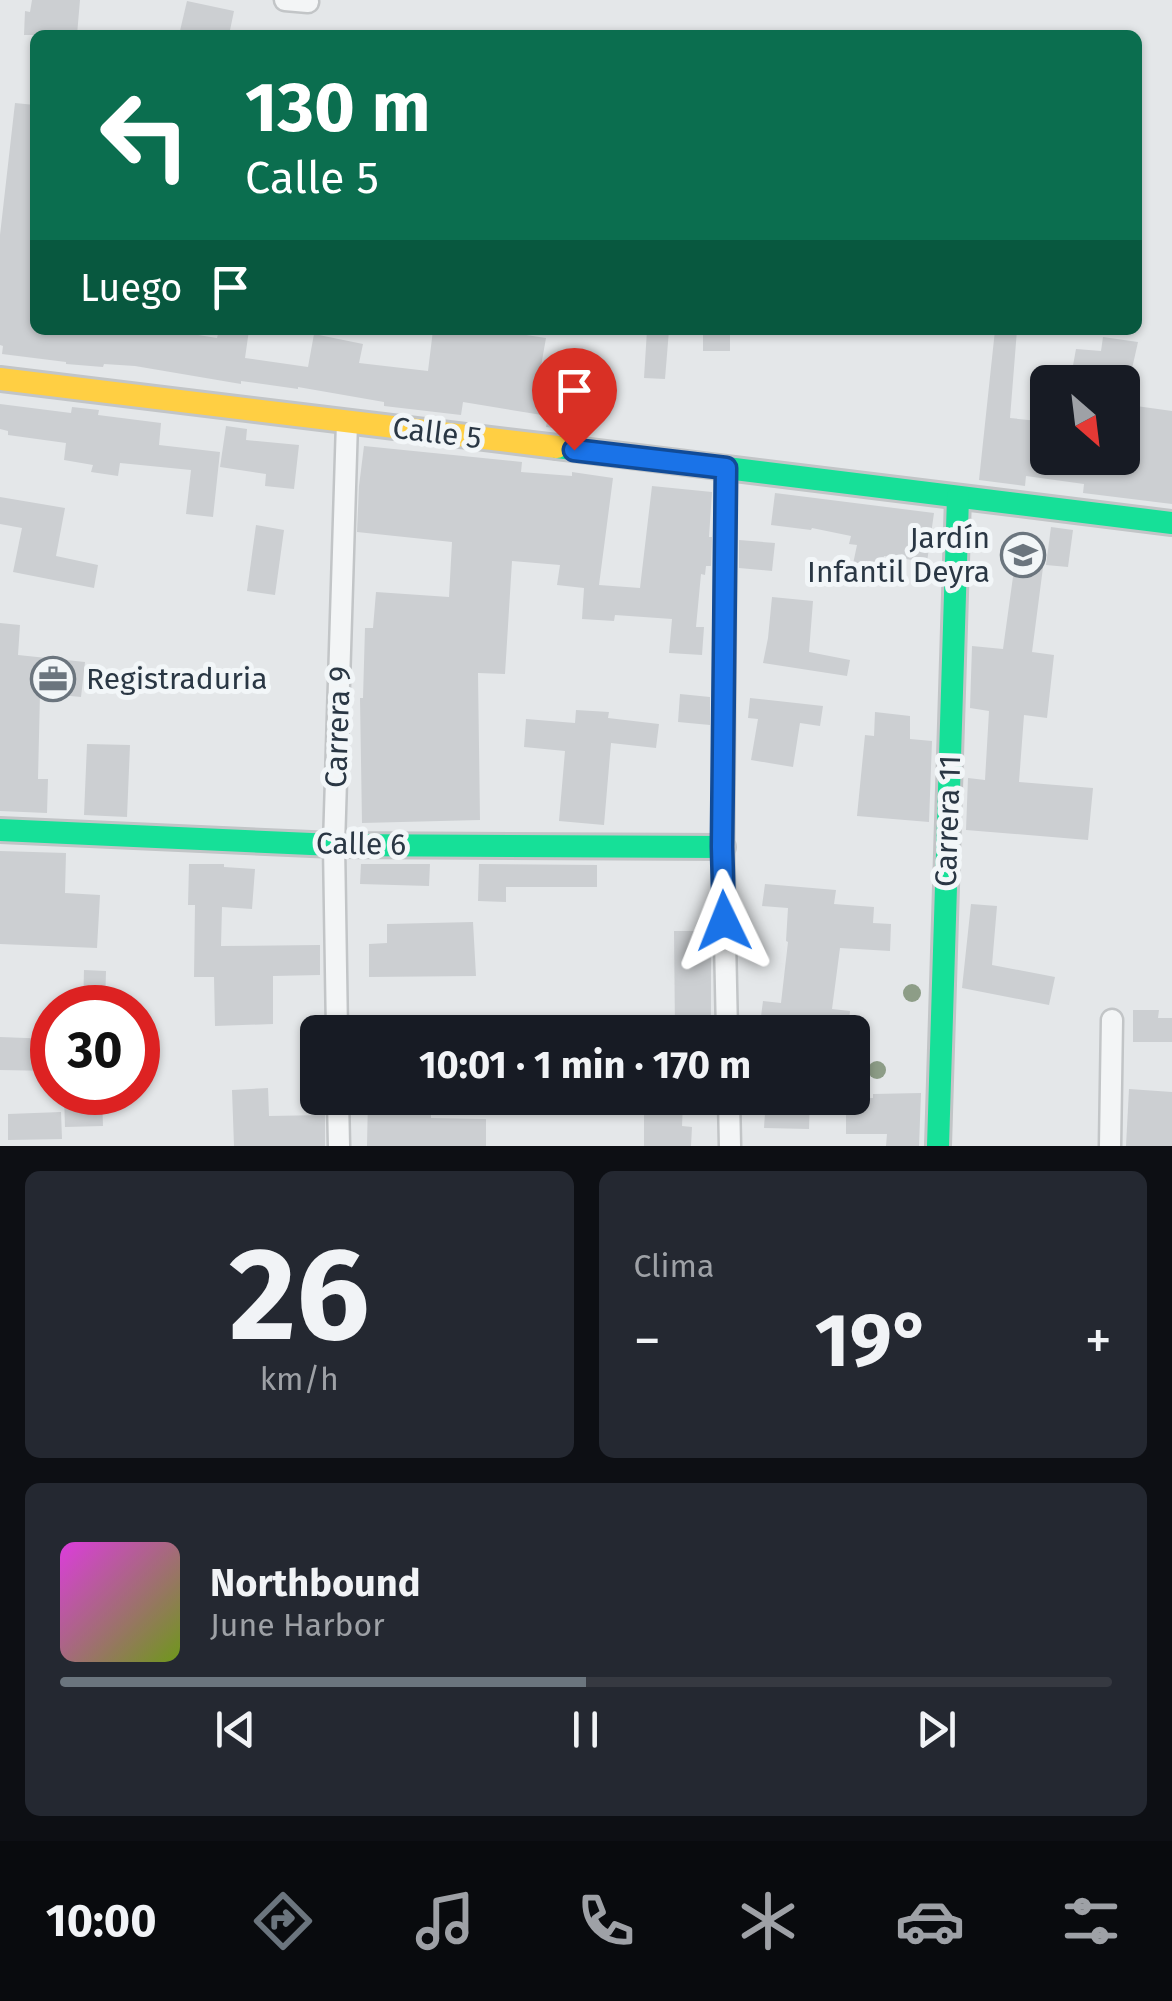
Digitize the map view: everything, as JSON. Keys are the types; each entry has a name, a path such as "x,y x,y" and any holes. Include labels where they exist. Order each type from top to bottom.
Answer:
{"street":[{"path":"284,0 308,2"},
{"name":"Calle 5","path":"0,379 1172,523"},
{"name":"Carrera 9","path":"337,1015 334,844 347,422"},
{"path":"726,468 722,847 727,1015"},
{"name":"Carrera 11","path":"938,1146 958,496"},
{"name":"Calle 6","path":"0,830 334,844 722,847"},
{"path":"1110,1146 1112,1020"},
{"path":"338,1115 338,1146"},
{"path":"729,1115 730,1146"}],"building":[{"path":"32,0 80,0 77,30 30,30 30,35 24,35 25,11 30,12"},
{"path":"187,1 234,11 230,30 180,30"},
{"path":"15,103 30,104 30,335 248,335 245,358 308,367 314,335 319,335 363,344 359,363 428,371 432,335 546,338 540,372 578,377 570,430 546,427 548,416 463,402 461,415 384,406 384,402 298,387 241,384 135,366 66,364 2,354 0,235"},
{"path":"647,335 669,335 665,379 644,378"},
{"path":"703,335 730,335 730,351 703,351"},
{"path":"994,335 1017,335 1010,418 1030,420 1030,475 1140,475 1140,407 1172,411 1172,504 1083,493 1084,484 1026,476 1025,486 979,480"},
{"path":"1103,337 1138,342 1133,365 1073,365 1076,349 1101,351"},
{"path":"0,404 71,413 72,407 99,410 98,415 161,423 159,445 220,452 213,517 186,514 191,470 120,463 118,476 91,472 93,465 64,460 66,443 8,435 8,431 0,429"},
{"path":"226,426 247,429 246,440 299,445 294,489 265,486 266,474 220,467"},
{"path":"364,446 522,462 521,472 572,476 572,472 613,478 599,585 640,588 652,486 712,492 711,566 706,566 705,575 701,574 696,627 704,627 702,655 669,653 672,619 615,615 614,621 582,619 584,588 557,585 560,565 512,561 505,674 478,673 480,820 362,823 360,698 365,628 373,628 376,592 449,597 452,542 357,532"},
{"path":"775,493 934,513 927,562 884,556 881,568 853,564 857,545 849,544 851,536 771,525"},
{"path":"0,497 65,508 56,556 98,565 94,588 13,572 22,528 0,524"},
{"path":"256,525 284,530 275,595 247,591"},
{"path":"1051,527 1073,530 1068,567 1046,565"},
{"path":"739,540 775,543 772,571 739,568"},
{"path":"1017,548 1045,552 1032,652 1054,655 1047,718 1024,715 1019,782 1093,788 1088,840 966,830 968,778 985,780 989,711 970,708 972,646 1003,649"},
{"path":"772,597 813,601 809,652 850,660 847,676 763,663"},
{"path":"0,623 20,625 18,655 85,662 81,697 40,693 38,779 48,779 47,813 0,811"},
{"path":"680,694 710,697 710,725 678,722"},
{"path":"750,698 823,706 820,726 800,723 793,767 751,760 758,719 748,718"},
{"path":"576,710 609,712 608,718 659,724 656,748 611,743 604,825 559,821 565,751 524,747 526,719 575,723"},
{"path":"875,712 910,716 910,739 932,741 929,822 857,816 865,735 874,736"},
{"path":"87,744 130,745 127,817 84,815"},
{"path":"0,851 66,853 65,893 100,895 97,948 0,944"},
{"path":"189,864 255,869 252,909 222,907 221,946 320,945 320,975 273,976 273,1024 215,1026 214,977 194,977 195,905 188,905"},
{"path":"361,864 430,864 429,886 360,884"},
{"path":"479,864 597,865 597,887 506,887 506,902 478,901"},
{"path":"765,884 836,890 834,904 874,907 873,923 891,924 890,951 840,948 832,1009 850,1011 850,1015 761,1015 763,1001 781,1003 788,942 788,908 762,906"},
{"path":"971,904 997,906 992,965 1055,977 1049,1005 962,988"},
{"path":"473,922 476,976 369,977 369,944 387,943 387,924"},
{"path":"674,931 711,931 711,1015 675,1015"},
{"path":"84,970 106,971 106,985 84,985"},
{"path":"1133,1010 1159,1010 1158,1018 1172,1018 1172,1042 1133,1042"},
{"path":"0,1037 30,1038 30,1071 0,1070"},
{"path":"268,1088 269,1116 325,1115 325,1146 234,1146 232,1090"},
{"path":"1129,1089 1172,1092 1172,1146 1126,1146"},
{"path":"921,1093 919,1146 886,1146 887,1134 846,1134 846,1115 870,1115 873,1094"},
{"path":"8,1114 61,1115 62,1139 8,1140"},
{"path":"65,1115 103,1115 103,1126 65,1127"},
{"path":"368,1115 486,1119 486,1146 367,1146"},
{"path":"644,1115 682,1115 682,1126 692,1127 691,1146 644,1146"},
{"path":"765,1115 809,1115 809,1129 764,1128"}],"traffic: fast":[{"path":"557,447 1172,523"},
{"path":"938,1146 958,497"},
{"path":"0,830 334,845 723,847"}],"traffic: slow":[{"path":"0,379 557,447"}],"place":[{"name":"Jardín Infantil Deyra","path":"1023,555"},
{"name":"Registraduria","path":"53,679"}],"route":[{"path":"574,450 726,468 724,921"}]}
